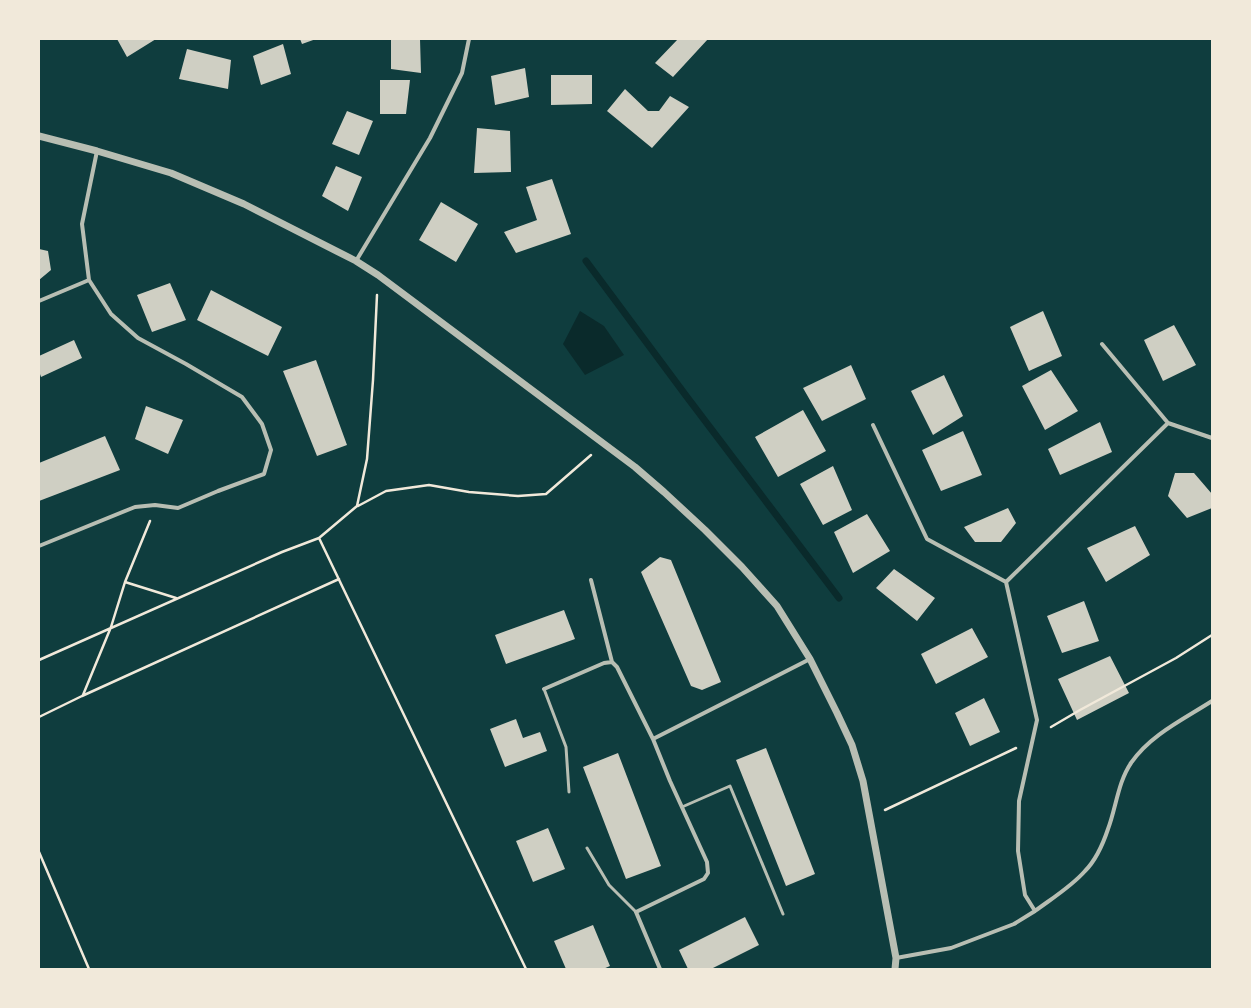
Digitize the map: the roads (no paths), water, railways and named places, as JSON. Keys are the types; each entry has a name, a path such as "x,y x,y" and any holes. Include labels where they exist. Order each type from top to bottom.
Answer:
{"street":[{"path":"356,260 430,138 462,73 469,39"},
{"path":"39,136 98,151 171,173 244,204 356,260 635,467 706,530 777,606 810,659 852,745 863,781 896,958 895,969"},
{"path":"39,546 135,507 155,505 178,508 264,474 271,450 262,424 242,397 138,338 111,314 89,280 82,224 98,151"},
{"path":"39,301 89,280"},
{"path":"1102,344 1168,423 1212,438"},
{"path":"1006,582 1168,423"},
{"path":"873,424 927,539 1006,582 1037,720 1019,801 1018,851 1025,895 1035,911"},
{"path":"591,580 612,662 617,667 653,739 707,862 708,873 704,879 636,912 660,969"},
{"path":"653,739 810,659"},
{"path":"544,689 604,662 612,662"},
{"path":"896,958 951,948 1014,924 1035,911 1085,872 1096,856 1108,829 1121,784 1130,764 1145,746 1212,701"}],"lane":[{"path":"544,689 566,747 569,792"},
{"path":"682,807 730,786 782,914"},
{"path":"587,848 609,885 636,912"}],"water":[{"path":"580,311 604,326 624,355 585,375 563,344"}],"waterway":[{"path":"586,261 839,598"}]}
